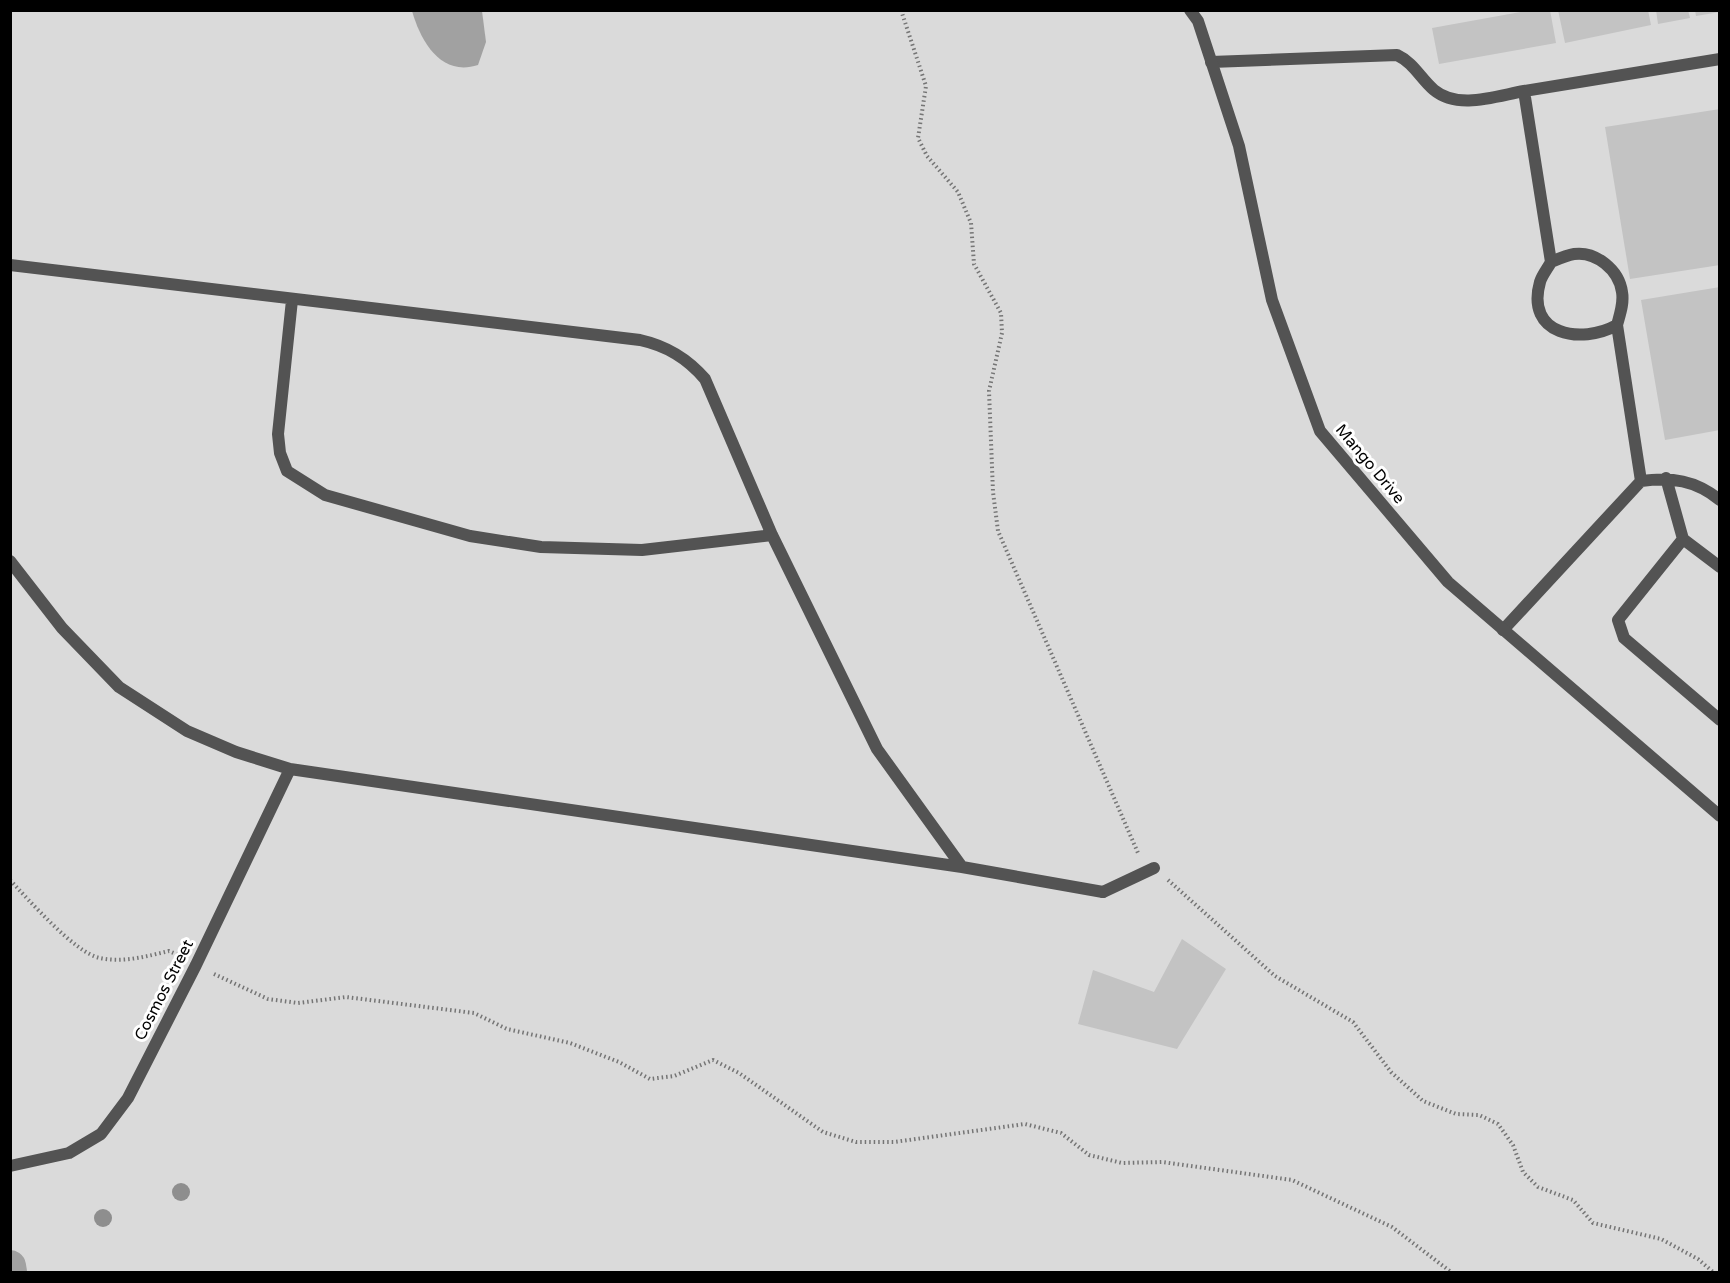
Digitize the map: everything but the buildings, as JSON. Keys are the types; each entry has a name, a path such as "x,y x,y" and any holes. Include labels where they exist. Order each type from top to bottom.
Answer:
{"street":[{"name":"Mango Drive","path":"1190,10 1198,21 1239,146 1272,300 1320,431 1448,582 1719,816"},
{"path":"1211,62 1397,55 1408,61 1434,90 1456,102 1719,59"},
{"path":"1524,91 1551,262 1540,282 1538,305 1546,323 1564,334 1584,336 1601,334 1617,325"},
{"path":"1551,262 1575,254 1597,256 1612,270 1622,291 1622,308 1617,325 1641,481"},
{"path":"10,265 640,340 660,345 693,365 705,379 772,535 877,749 962,867"},
{"path":"292,300 278,434 280,453 287,471 325,495 470,536 541,547 642,550 772,535"},
{"path":"1503,630 1641,481 1666,478 1704,487 1719,500"},
{"path":"1666,478 1683,539 1719,567"},
{"path":"1683,539 1618,621 1619,629 1624,638 1719,720"},
{"path":"10,561 62,628 119,687 187,731 237,752 290,769 962,867 1103,892 1154,868"},
{"name":"Cosmos Street","path":"10,1166 69,1153 101,1134 128,1098 196,965 290,769"}],"path":[{"path":"901,10 926,87 918,138 927,156 958,192 971,223 974,264 1001,313 1002,333 989,391 993,492 998,531 1136,851 1275,976 1353,1022 1391,1072 1423,1101 1456,1114 1479,1115 1498,1124 1513,1145 1523,1172 1538,1187 1573,1200 1593,1223 1661,1239 1698,1259 1713,1272"},
{"path":"10,879 69,938 99,958 137,958 169,951 268,999 298,1003 346,997 474,1013 507,1029 570,1043 619,1062 650,1079 674,1076 713,1060 739,1073 822,1132 856,1142 894,1142 1025,1124 1060,1133 1089,1155 1122,1163 1162,1162 1292,1180 1392,1227 1451,1272"}],"shaded area":[{"path":"11,11 1719,11 1719,1272 11,1272"},
{"path":"412,11 482,11 486,42 478,65 453,66 434,54 421,34"}],"waterway":[{"path":"10,1266 11,1272"}]}
